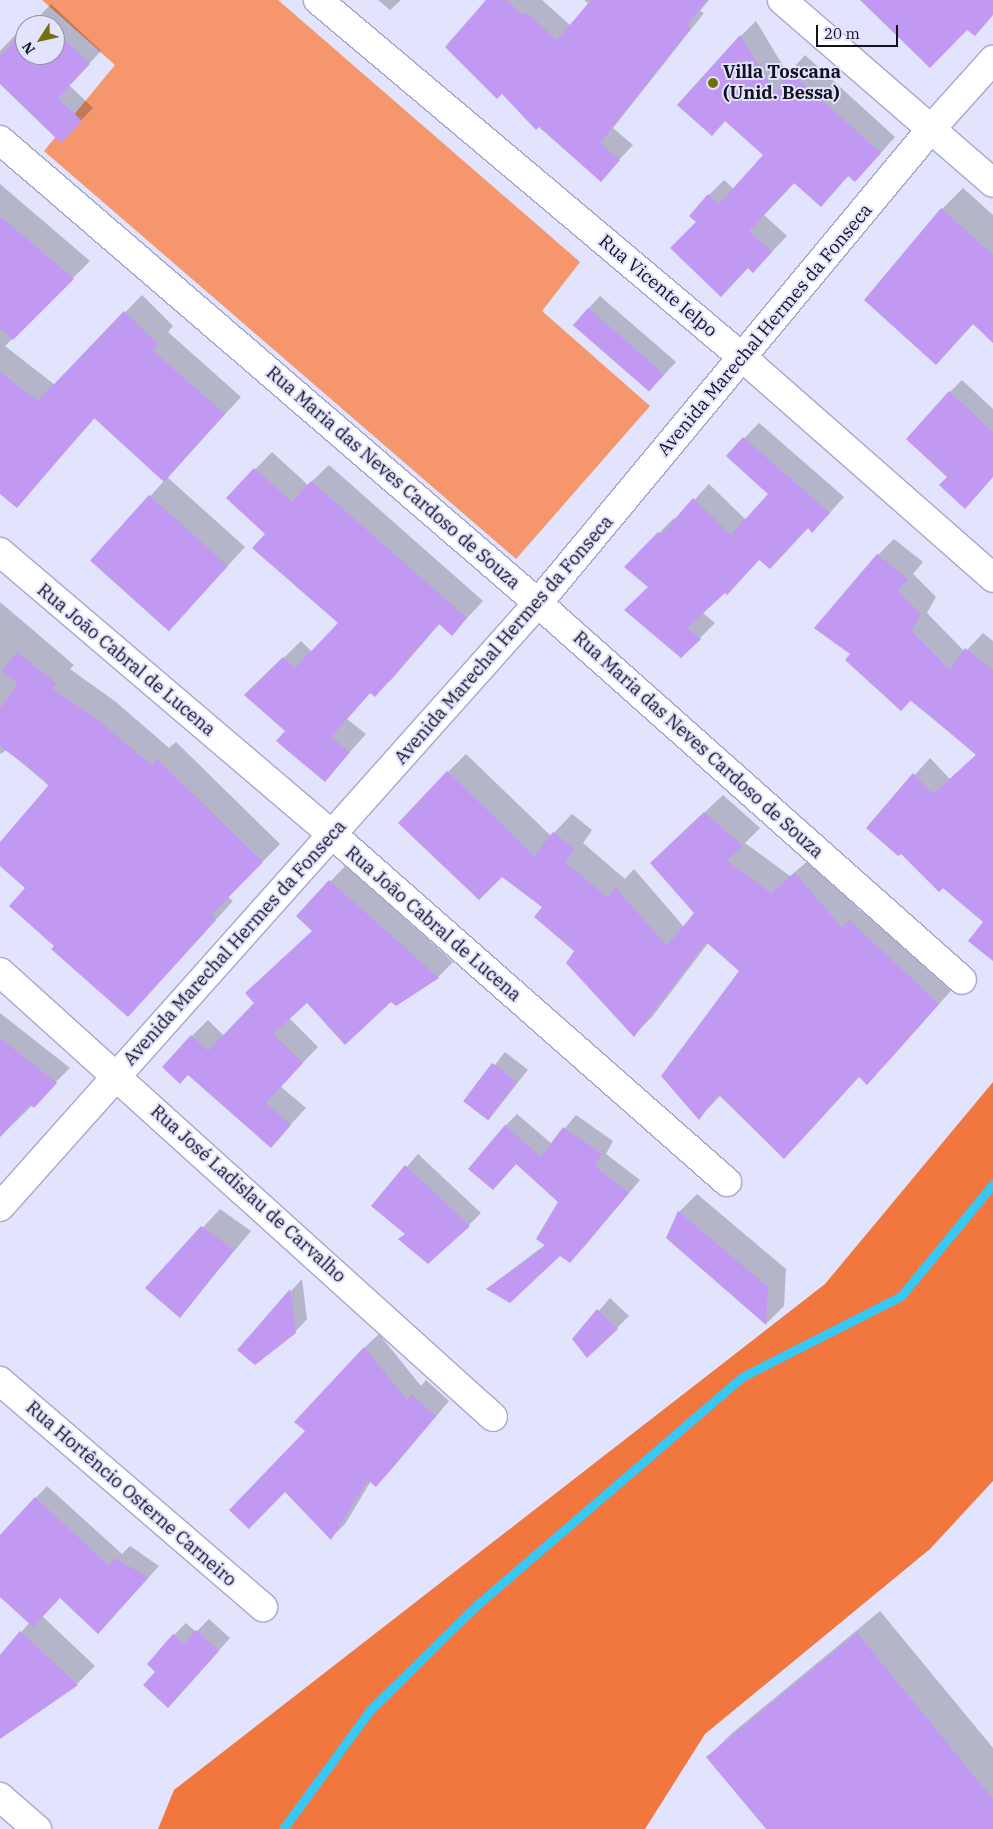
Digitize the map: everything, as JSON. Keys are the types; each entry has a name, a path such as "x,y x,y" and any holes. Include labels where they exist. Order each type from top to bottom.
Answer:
{"street":[{"name":"Rua Vicente Ielpo","path":"318,0 743,358 993,578"},
{"path":"782,0 993,183"},
{"name":"Avenida Marechal Hermes da Fonseca","path":"0,1207 116,1074 333,835 538,603 931,129 993,60"},
{"name":"Rua Maria das Neves Cardoso de Souza","path":"0,140 538,603 962,980"},
{"name":"Rua João Cabral de Lucena","path":"0,552 333,835 727,1182"},
{"name":"Rua José Ladislau de Carvalho","path":"0,972 116,1074 493,1417"},
{"name":"Rua Hortêncio Osterne Carneiro","path":"0,1382 263,1607"},
{"path":"0,1797 37,1829"}],"shaded area":[{"path":"42,0 278,0 580,262 542,311 650,406 516,559 44,151 115,65 65,20 65,15 59,15"},
{"path":"993,1082 993,1481 930,1549 705,1734 645,1829 158,1829 174,1790 825,1284"}],"building":[{"path":"486,0 506,0 523,15 526,12 557,40 591,0 707,0 687,25 691,28 600,143 620,160 601,182 539,127 536,130 502,94 497,99 445,47"},
{"path":"860,0 993,0 993,15 975,36 967,30 930,68"},
{"path":"740,35 776,94 788,70 881,153 855,182 848,176 821,207 794,183 749,231 772,252 753,273 748,268 721,297 670,248 696,222 689,216 708,194 719,204 763,155 725,121 712,136 677,105"},
{"path":"15,40 15,65 65,65 65,40 90,64 58,98 82,121 61,143 0,84 0,56"},
{"path":"941,208 993,255 993,343 973,324 936,365 864,300"},
{"path":"0,216 74,279 13,340 0,328"},
{"path":"588,308 664,374 649,392 573,325"},
{"path":"124,311 158,344 152,350 225,414 164,482 94,418 17,508 0,494 0,372 38,401"},
{"path":"949,391 993,432 993,477 965,509 939,485 947,477 906,439"},
{"path":"743,437 830,513 812,533 808,528 770,569 759,560 727,595 725,593 687,628 701,639 681,658 624,610 648,587 624,567 658,532 661,535 693,498 731,535 768,494 726,456"},
{"path":"254,468 292,502 311,481 467,618 452,636 439,624 375,697 370,693 331,737 350,752 325,782 276,741 285,731 244,695 283,657 295,668 338,623 252,548 265,534 226,498"},
{"path":"149,495 228,566 169,631 90,560"},
{"path":"877,554 908,579 898,591 921,614 911,630 950,670 965,648 993,670 993,961 968,941 983,922 943,888 939,892 901,854 898,856 866,828 913,773 933,794 976,755 911,700 901,711 845,660 850,654 814,628"},
{"path":"17,652 56,683 52,688 98,720 151,765 157,759 263,862 211,915 216,920 128,1017 51,949 54,946 9,906 25,888 0,866 0,842 48,786 46,781 0,746 0,708 18,684 2,671"},
{"path":"447,771 534,856 553,832 575,849 565,862 608,898 615,887 667,946 694,913 650,863 704,812 743,846 727,861 771,893 795,873 842,928 849,920 939,1004 867,1085 859,1077 784,1159 718,1094 699,1120 661,1076 739,971 706,942 634,1037 566,963 574,951 534,917 542,907 502,877 479,900 398,823"},
{"path":"329,880 439,978 396,1006 391,1002 345,1045 307,1003 273,1034 303,1063 266,1103 291,1125 271,1148 188,1075 180,1084 162,1067 191,1035 208,1051 254,1003 245,993 312,931 296,916"},
{"path":"0,1038 57,1083 34,1108 30,1104 0,1137"},
{"path":"492,1063 517,1082 488,1120 463,1101"},
{"path":"505,1125 541,1157 563,1127 602,1154 595,1166 629,1193 570,1263 560,1256 510,1303 486,1289 546,1246 536,1239 558,1202 516,1164 493,1190 468,1169"},
{"path":"405,1165 470,1226 428,1264 398,1239 405,1234 371,1206"},
{"path":"678,1211 768,1287 766,1325 666,1238"},
{"path":"201,1226 234,1250 180,1318 145,1288"},
{"path":"290,1289 296,1333 255,1365 237,1350"},
{"path":"597,1309 618,1329 587,1358 572,1339"},
{"path":"364,1347 407,1400 411,1394 436,1416 376,1487 368,1480 331,1540 285,1492 249,1529 229,1510 305,1431 294,1422"},
{"path":"35,1497 109,1566 116,1558 148,1578 98,1634 60,1598 33,1627 0,1597 0,1535"},
{"path":"196,1630 219,1651 168,1708 143,1685 155,1672 147,1664 173,1634 184,1644"},
{"path":"20,1631 78,1685 0,1739 0,1655"},
{"path":"857,1633 993,1799 993,1829 766,1829 706,1757"}],"waterway":[{"path":"283,1829 370,1710 478,1604 742,1377 901,1296 993,1184"}],"place":[{"name":"Villa Toscana (Unid. Bessa)","path":"713,83"}]}
